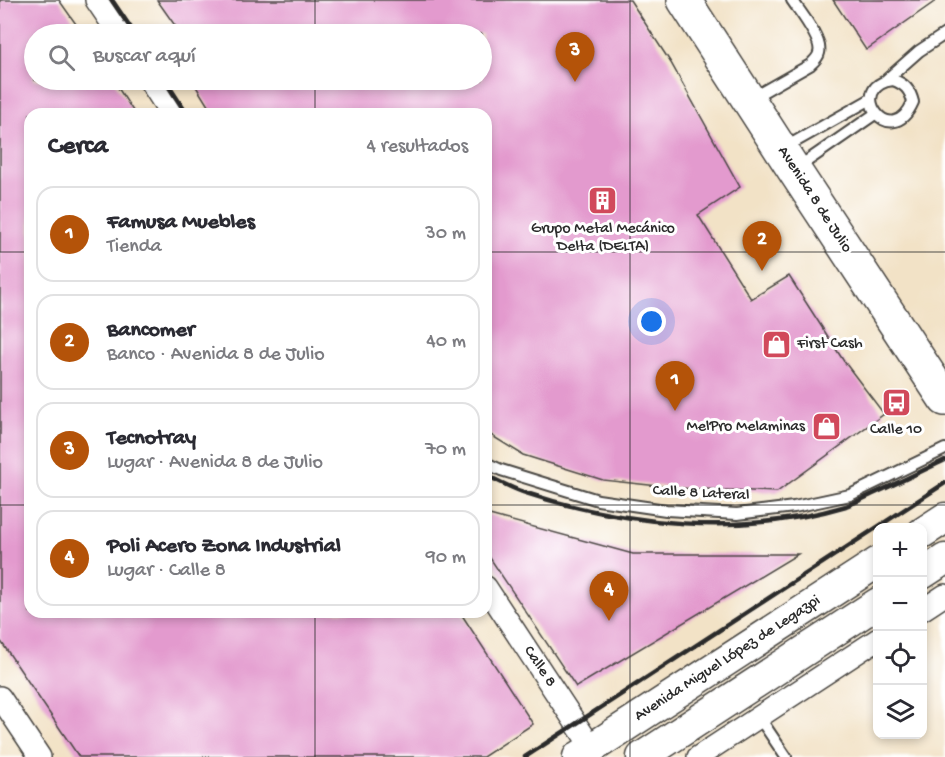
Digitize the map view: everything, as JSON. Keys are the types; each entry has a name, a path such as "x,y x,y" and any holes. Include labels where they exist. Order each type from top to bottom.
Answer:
{"main road":[{"name":"Avenida 8 de Julio","path":"684,0 945,399"},
{"path":"927,529 945,518"},
{"path":"927,571 945,559"},
{"name":"Avenida Miguel López de Legazpi","path":"585,752 873,565"},
{"path":"642,757 873,606"}],"street":[{"path":"96,0 112,24"},
{"path":"155,90 167,108"},
{"path":"927,607 945,595"},
{"name":"Calle 8","path":"492,597 585,752"},
{"path":"698,757 873,642"},
{"path":"0,697 40,757"}],"lane":[{"path":"749,100 810,65 819,54 820,46 817,38 792,0"},
{"path":"885,81 901,83 908,88 913,102 904,117 897,121 889,122 875,114 871,99 873,92 878,85 919,51 945,34"},
{"path":"787,160 871,99"},
{"path":"787,160 875,114"},
{"name":"Calle 8 Lateral","path":"492,466 598,500 666,510 737,514 794,507 850,495 945,449"},
{"path":"759,717 786,757"}],"building":[{"path":"0,0 59,0 76,24 24,24 24,90 119,90 131,108 24,108 24,618 464,618 533,724 483,757 79,757 0,640"},
{"path":"157,0 630,0 671,63 740,187 698,215 751,299 789,276 843,360 884,414 777,492 677,488 603,480 523,455 492,436 492,108 209,108 198,90 492,90 492,24 174,24"},
{"path":"833,0 937,0 866,50"},
{"path":"492,516 633,554 798,554 576,687 492,561"}],"railway":[{"path":"112,0 128,24"},
{"path":"171,90 183,108"},
{"path":"492,478 523,492 602,513 643,520 725,524 766,522 806,516 846,506 945,460"},
{"path":"525,757 945,483"}],"place":[{"name":"Tecnotray","path":"575,82"},
{"name":"Grupo Metal Mecánico Delta (DELTA)","path":"603,201"},
{"name":"Bancomer","path":"762,271"},
{"name":"First Cash","path":"776,344"},
{"name":"Calle 10","path":"896,402"},
{"name":"Famusa Muebles","path":"675,411"},
{"name":"MelPro Melaminas","path":"826,427"},
{"name":"Poli Acero Zona Industrial","path":"609,621"}]}
